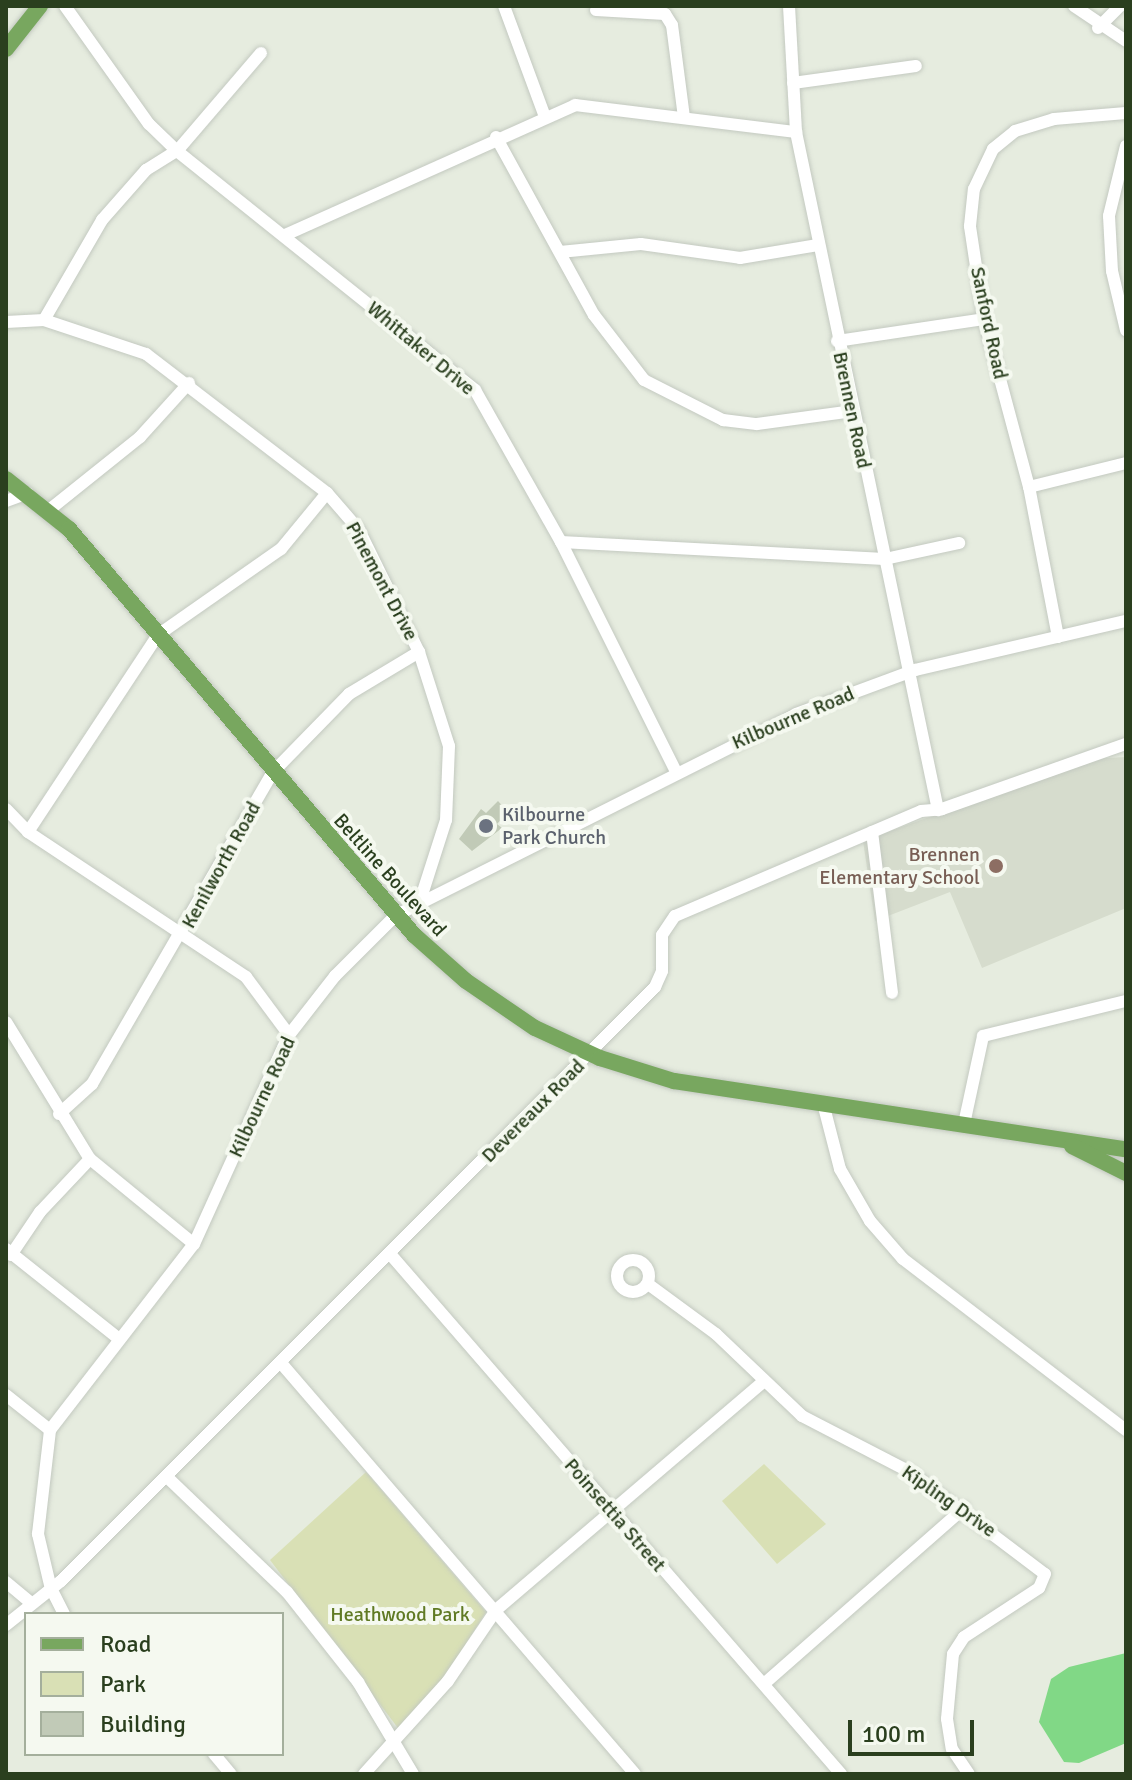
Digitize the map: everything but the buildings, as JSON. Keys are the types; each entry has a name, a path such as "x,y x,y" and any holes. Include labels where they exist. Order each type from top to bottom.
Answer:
{"main road":[{"path":"6,49 40,6"},
{"name":"Beltline Boulevard","path":"6,479 49,510 395,916 493,1002 589,1054 674,1081 824,1107 964,1124 1126,1149"},
{"path":"1052,1137 1126,1173"}],"street":[{"name":"Whittaker Drive","path":"65,6 149,124 177,151 475,390 561,542 675,770"},
{"path":"504,6 544,114"},
{"name":"Brennen Road","path":"789,6 796,132 837,341 938,810"},
{"path":"1074,6 1098,28 1126,41"},
{"path":"1098,28 1120,6"},
{"path":"596,10 665,14 672,25 684,117"},
{"path":"44,320 102,220 146,170 177,151 261,53"},
{"path":"793,83 916,66"},
{"path":"285,235 544,114 575,105 796,132"},
{"name":"Sanford Road","path":"1058,637 1029,487 984,319 970,226 974,189 993,149 1015,131 1054,119 1126,113"},
{"path":"496,137 619,353 644,380 681,404 723,420 757,424 853,411"},
{"path":"1126,146 1109,216 1112,271 1126,330"},
{"path":"560,252 641,244 740,258 818,245"},
{"path":"837,341 984,319"},
{"name":"Pinemont Drive","path":"6,322 44,320 122,342 189,383 327,493 359,530 419,652 449,746 446,820 421,898"},
{"path":"49,510 140,437 189,383"},
{"path":"1029,487 1126,463"},
{"path":"6,501 28,493"},
{"path":"28,832 158,635 281,549 327,493"},
{"path":"561,542 885,559 959,543"},
{"name":"Kilbourne Road","path":"63,1612 51,1589 37,1511 50,1430 118,1338 159,1295 194,1244 289,1035 335,976 395,916 421,898 675,770 796,714 909,672 1126,621"},
{"name":"Kenilworth Road","path":"59,1114 92,1084 183,933 273,772 349,694 419,652"},
{"name":"Devereaux Road","path":"6,1625 51,1589 167,1477 391,1255 658,982 662,935 675,916 872,832 1126,744"},
{"path":"6,809 28,832 246,977 289,1035"},
{"path":"872,832 892,993"},
{"path":"964,1124 983,1036 1126,1001"},
{"path":"6,1022 59,1114 90,1159 194,1244"},
{"path":"824,1107 840,1169 870,1221 903,1259 1126,1430"},
{"path":"90,1159 40,1212 9,1252 118,1338"},
{"name":"Poinsettia Street","path":"391,1255 841,1774"},
{"name":"Kipling Drive","path":"648,1284 716,1334 802,1416 854,1447 884,1457 964,1508 1045,1574 1039,1588 964,1637 953,1654 947,1719 952,1749 969,1774"},
{"path":"281,1363 635,1774"},
{"path":"364,1774 448,1681 496,1610 764,1381"},
{"path":"6,1395 50,1430"},
{"path":"167,1477 287,1592 395,1741 413,1774"},
{"path":"765,1683 964,1508"},
{"path":"6,1582 31,1603"},
{"path":"216,1756 231,1774"}],"shaded area":[{"name":"Brennen Elementary School","path":"1126,757 1126,908 982,968 950,892 875,921 863,841 1089,759"},
{"path":"1126,1653 1126,1743 1079,1763 1064,1762 1039,1722 1051,1679 1069,1667"}],"green space":[{"path":"764,1464 826,1524 777,1564 722,1501"},
{"name":"Heathwood Park","path":"366,1472 486,1612 443,1680 398,1728 270,1560"}],"place":[{"name":"Kilbourne Park Church","path":"486,826"},
{"name":"Brennen Elementary School","path":"996,866"}]}
